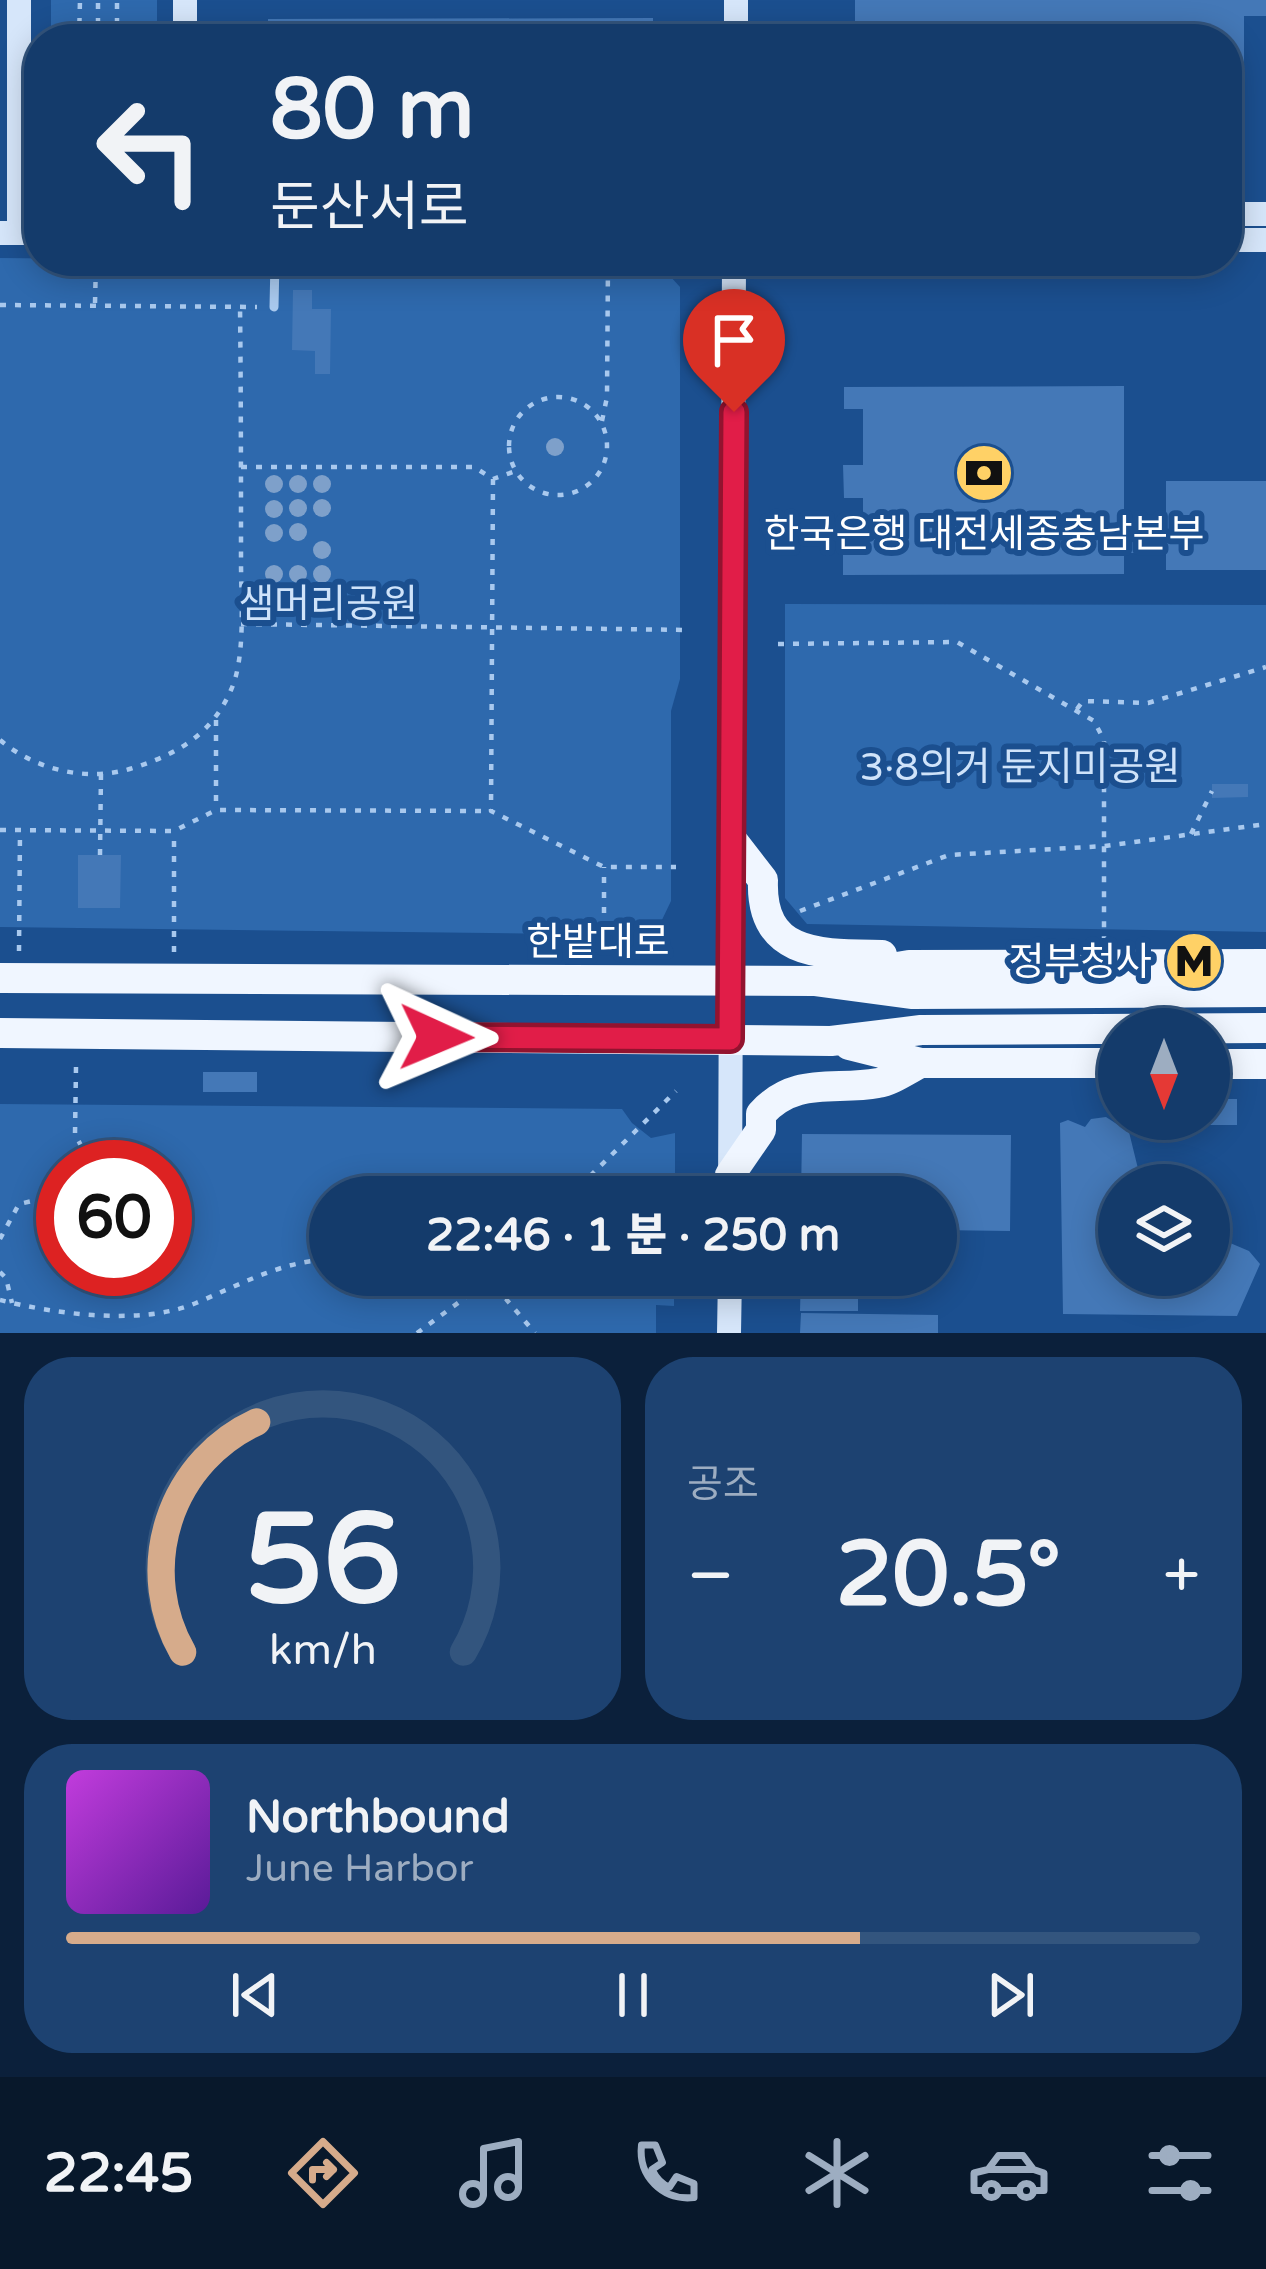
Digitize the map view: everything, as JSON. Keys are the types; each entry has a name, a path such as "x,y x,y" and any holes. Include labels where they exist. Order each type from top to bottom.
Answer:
{"main road":[{"path":"19,0 19,233"},
{"path":"20,82 24,86"},
{"path":"730,1176 734,276"},
{"path":"732,840 763,880 762,899 768,916 790,944 831,954 895,956 909,965"},
{"path":"814,981 909,965 1266,964"},
{"name":"한밭대로","path":"0,978 814,981 911,994 1266,992"},
{"path":"0,1034 831,1041 921,1030 1266,1028"},
{"path":"831,1041 921,1063 1098,1063"},
{"path":"736,1176 761,1130 761,1114 794,1090 880,1083 921,1063"},
{"path":"1230,1064 1266,1064"},
{"path":"729,1333 730,1296"}],"lane":[{"path":"274,307 275,276"}],"path":[{"path":"95,305 96,276"},
{"path":"602,421 579,400 563,396 533,403 520,413 508,441 515,472 540,492 556,495 586,487 605,461 608,445 602,421 607,397 608,276"},
{"path":"0,304 274,307"},
{"path":"0,740 18,755 66,773 117,774 192,744 234,685 241,624 240,306"},
{"path":"241,467 474,467 494,479 515,472"},
{"path":"491,812 494,479"},
{"path":"241,624 689,630"},
{"path":"778,644 956,642 1094,722 1104,740 1104,938"},
{"path":"1077,710 1083,701 1148,703 1266,667"},
{"path":"216,716 216,810"},
{"path":"100,773 100,855"},
{"path":"1191,835 1212,791"},
{"path":"0,830 174,831 216,810 491,812 604,867 676,867"},
{"path":"789,915 950,855 1106,846 1266,824"},
{"path":"19,951 20,830"},
{"path":"174,831 174,952"},
{"path":"604,867 604,943"},
{"path":"76,1067 78,1140"},
{"path":"591,1176 676,1091"},
{"path":"0,1239 20,1204 36,1200"},
{"path":"0,1300 93,1314 164,1311 194,1305 273,1268 309,1262"},
{"path":"0,1272 12,1303"},
{"path":"417,1333 470,1296"},
{"path":"502,1296 535,1333"}],"green space":[{"path":"51,0 157,0 157,24 51,24"},
{"name":"샘머리공원","path":"0,258 24,258 24,276 670,276 680,287 680,679 671,711 671,901 660,924 642,935 0,927"},
{"name":"3·8의거 둔지미공원","path":"785,604 1266,605 1266,932 807,924 785,898"},
{"path":"0,1104 622,1109 651,1138 675,1133 675,1176 309,1176 309,1296 674,1296 674,1306 656,1305 656,1333 0,1333"}],"building":[{"path":"855,0 1266,0 1266,16 1244,16 1244,172 1242,24 855,24"},
{"path":"653,18 653,24 268,24 268,19"},
{"path":"293,290 312,290 312,309 331,309 330,374 315,374 315,351 292,350"},
{"name":"한국은행 대전세종충남본부","path":"1124,386 1124,533 1166,533 1166,481 1266,481 1266,570 1166,570 1166,553 1124,553 1124,574 843,575 843,546 863,546 863,498 844,498 843,465 863,465 863,409 844,409 844,387"},
{"path":"1212,784 1248,784 1248,797 1212,798"},
{"path":"78,855 121,855 120,908 78,908"},
{"path":"203,1072 257,1072 257,1092 203,1092"},
{"path":"1230,1099 1237,1099 1237,1125 1230,1125"},
{"path":"1098,1118 1098,1140 1131,1140 1137,1164 1098,1164 1098,1296 1230,1296 1230,1243 1249,1251 1260,1264 1237,1316 1063,1314 1060,1123 1068,1120 1085,1127"},
{"path":"802,1134 1011,1135 1010,1231 957,1230 957,1176 801,1176"},
{"path":"800,1296 858,1296 858,1311 800,1311"},
{"path":"801,1313 938,1315 938,1333 800,1333"}],"place":[{"name":"한국은행 대전세종충남본부","path":"984,473"},
{"name":"정부청사","path":"1194,961"}],"route":[{"path":"436,1037 730,1039 734,412"}]}
